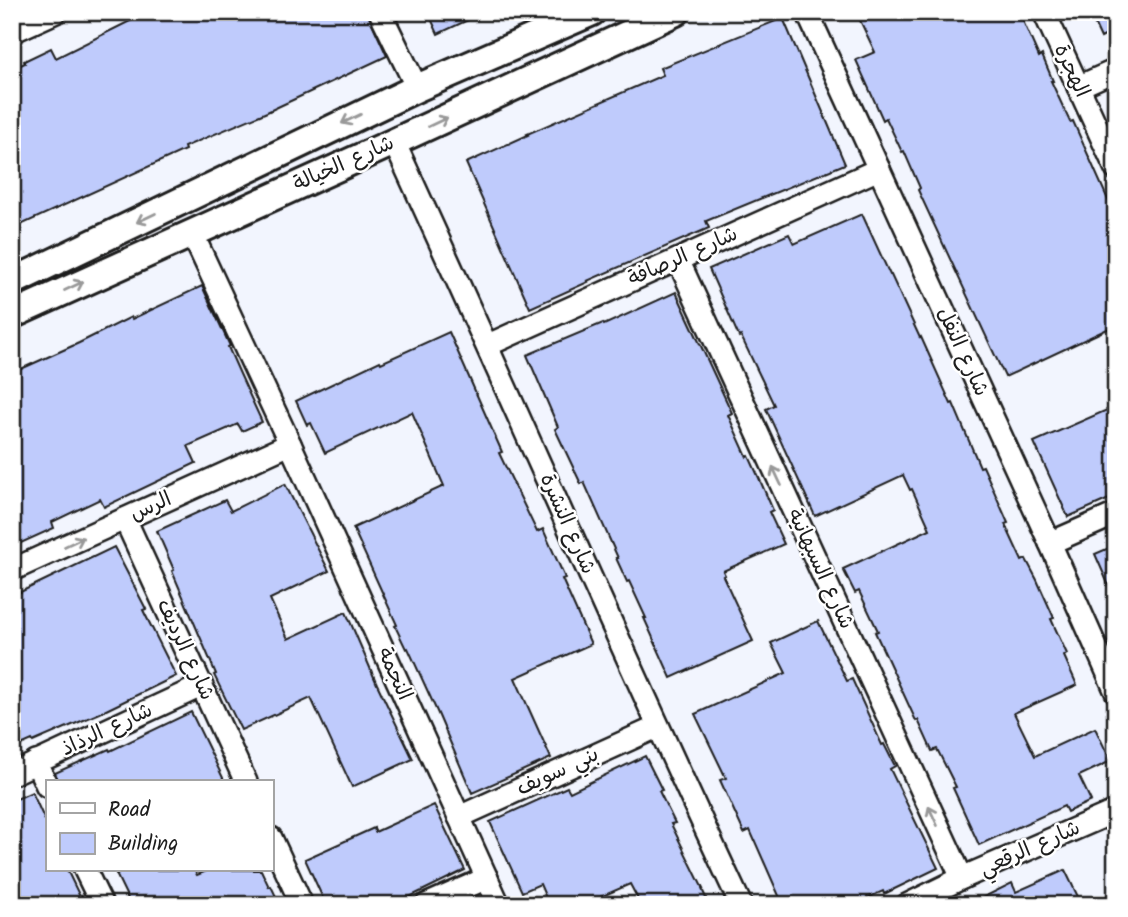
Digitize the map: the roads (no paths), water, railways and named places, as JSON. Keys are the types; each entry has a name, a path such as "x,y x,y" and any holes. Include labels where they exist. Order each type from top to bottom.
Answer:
{"street":[{"path":"12,32 56,12"},
{"path":"380,12 416,88"},
{"name":"شارع الخيالة","path":"12,282 416,88 592,12"},
{"name":"شارع الخيالة","path":"12,315 676,12"},
{"name":"شارع النفل","path":"807,12 1116,692"},
{"name":"الهجرة","path":"1044,12 1116,169"},
{"path":"568,23 553,36 553,47 558,57 581,56"},
{"path":"485,59 514,59 519,70 518,76 511,83 488,98"},
{"path":"1079,87 1116,70"},
{"name":"شارع النشرة","path":"394,142 488,345 657,727 741,905"},
{"name":"شارع الرصافة","path":"488,345 879,169"},
{"name":"النجمة","path":"192,233 499,905"},
{"name":"شارع السبهانية","path":"678,260 962,878"},
{"name":"الرس","path":"12,570 290,444"},
{"path":"1050,543 1116,514"},
{"name":"شارع الرديف","path":"125,519 245,780"},
{"name":"شارع الرذاذ","path":"12,774 201,686"},
{"name":"بني سويف","path":"460,817 657,727"},
{"path":"36,762 46,784"},
{"name":"شارع الرقعي","path":"907,905 1116,811"},
{"path":"273,842 302,905"},
{"path":"86,872 102,905"},
{"path":"426,905 487,877"}]}
